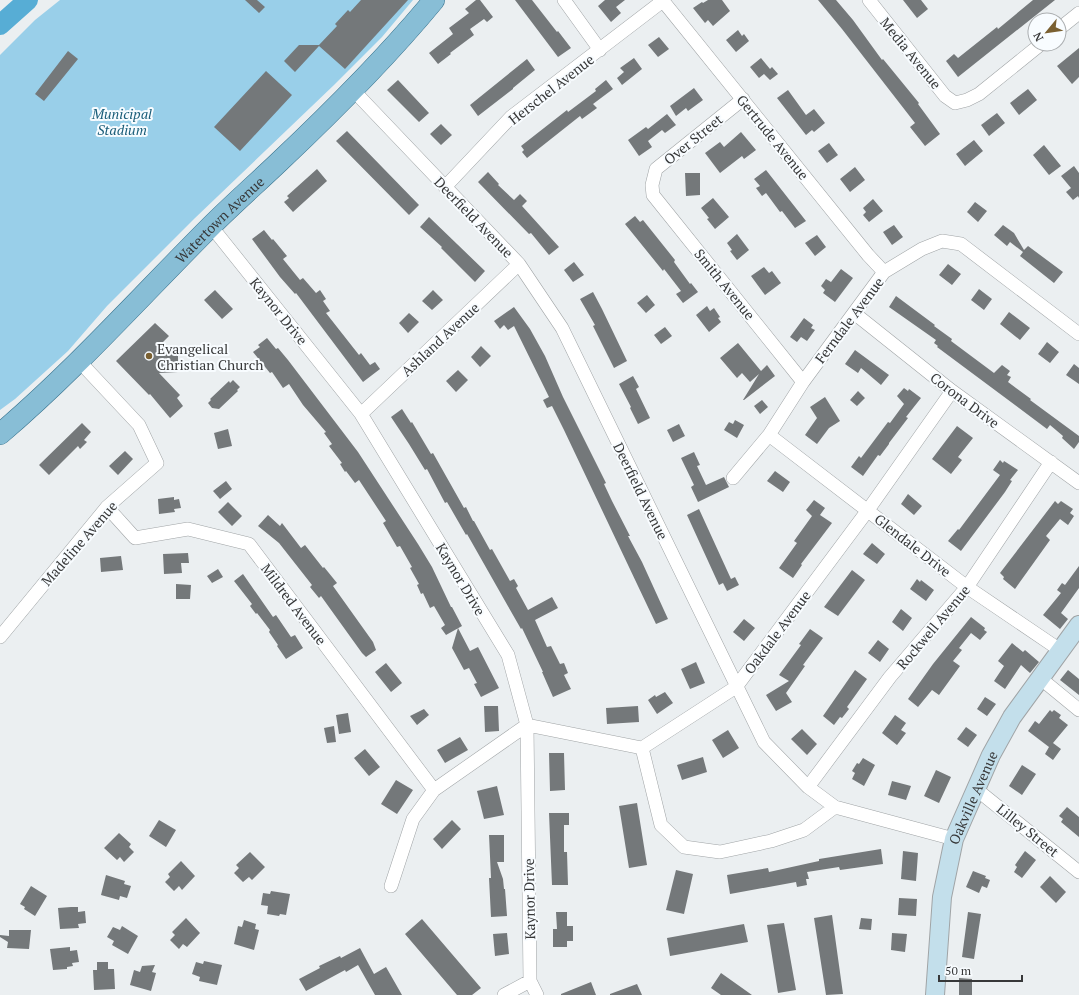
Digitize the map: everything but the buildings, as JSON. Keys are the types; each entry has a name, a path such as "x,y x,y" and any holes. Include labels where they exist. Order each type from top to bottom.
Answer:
{"main road":[{"name":"Watertown Avenue","path":"0,434 29,409 79,361 211,226 353,90 434,0"}],"street":[{"path":"564,0 600,50"},
{"name":"Media Avenue","path":"869,0 945,96 955,103 967,100 979,94 1031,52"},
{"name":"Herschel Avenue","path":"445,187 511,117 664,1"},
{"name":"Gertrude Avenue","path":"664,1 868,255 884,272"},
{"path":"1067,23 1079,13"},
{"name":"Deerfield Avenue","path":"353,90 519,264 562,328 764,742 808,787 835,807 954,839"},
{"name":"Over Street","path":"652,185 656,169 742,99"},
{"name":"Smith Avenue","path":"652,185 653,195 803,382"},
{"name":"Kaynor Drive","path":"211,226 361,414 508,655 527,725 530,981 537,995"},
{"name":"Ferndale Avenue","path":"733,478 769,435 803,382 884,272 922,249 942,241 961,244 1079,334"},
{"name":"Ashland Avenue","path":"361,414 519,264"},
{"name":"Corona Drive","path":"854,313 952,391 1079,483"},
{"name":"Madeline Avenue","path":"0,637 107,507 157,463 139,425 79,361"},
{"name":"Oakdale Avenue","path":"642,748 736,687 868,510 952,391"},
{"name":"Glendale Drive","path":"769,435 968,586 1060,650"},
{"name":"Rockwell Avenue","path":"808,787 890,677 968,586 1051,462"},
{"name":"Mildred Avenue","path":"107,507 135,538 188,529 249,544 434,790"},
{"name":"Oakville Avenue","path":"935,995 942,897 954,839 991,755 1012,716 1079,625"},
{"path":"1040,678 1079,710"},
{"path":"391,886 413,819 434,790 527,725 642,748 661,825 684,848 720,852 771,841 804,830 835,807"},
{"name":"Lilley Street","path":"976,789 1079,872"},
{"path":"504,995 530,981"}],"green space":[{"name":"Municipal Stadium","path":"60,0 413,0 382,37 195,218 107,306 68,351 15,399 0,410 0,55 35,20"}],"waterway":[{"path":"0,25 28,0"}],"place":[{"name":"Evangelical Christian Church","path":"149,356"}]}
